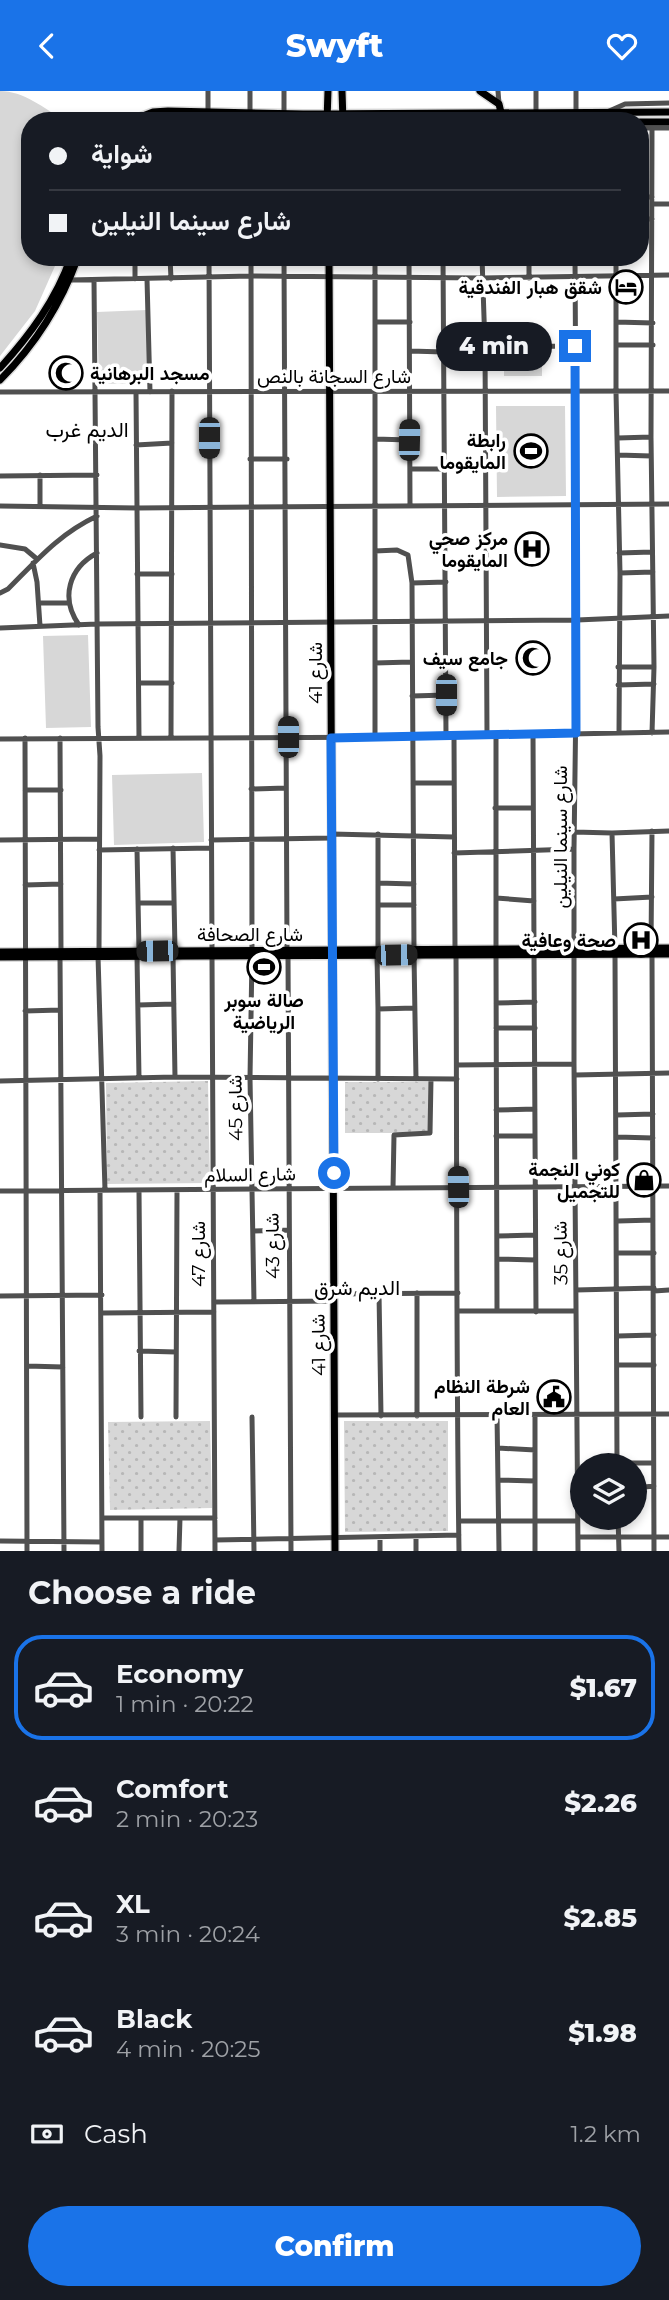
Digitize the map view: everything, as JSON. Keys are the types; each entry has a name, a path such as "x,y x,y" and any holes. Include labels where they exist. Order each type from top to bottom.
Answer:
{"main road":[{"path":"327,112 328,91"},
{"path":"342,91 343,112"},
{"path":"480,91 499,104 501,112"},
{"path":"606,112 669,112"},
{"path":"649,121 669,122"},
{"path":"0,368 42,316 67,266"},
{"path":"0,380 39,334 74,266"},
{"name":"شارع 41","path":"329,266 335,1551"},
{"name":"شارع الصحافة","path":"0,954 615,952 669,948"},
{"name":"شارع الصحافة","path":"652,951 669,954"}],"street":[{"path":"208,91 208,112"},
{"path":"250,91 251,112"},
{"path":"284,91 284,112"},
{"path":"498,91 499,104"},
{"path":"536,91 536,112"},
{"path":"576,91 576,112"},
{"path":"606,112 625,104 669,103"},
{"path":"652,733 652,128 669,128"},
{"path":"649,200 669,204"},
{"path":"135,266 135,279"},
{"path":"170,266 171,279"},
{"name":"شارع 47","path":"209,266 215,1551"},
{"name":"شارع 45","path":"251,266 250,1078 254,1302"},
{"name":"شارع 43","path":"284,266 291,1551"},
{"path":"375,266 375,737"},
{"path":"409,266 410,506"},
{"path":"443,266 446,736"},
{"path":"482,266 486,393 487,735"},
{"path":"529,266 529,278"},
{"name":"شارع سينما النيلين","path":"575,266 575,952"},
{"path":"616,266 619,733"},
{"path":"69,280 251,276 575,278 669,275"},
{"path":"147,279 150,392"},
{"path":"94,280 100,756 98,954 103,1079 102,1551"},
{"path":"375,322 410,322"},
{"path":"616,322 653,323"},
{"path":"616,345 653,345"},
{"path":"485,347 575,346"},
{"path":"410,351 444,352"},
{"path":"171,738 172,391"},
{"name":"شارع السجانة بالنص","path":"0,392 669,391"},
{"path":"136,392 139,738"},
{"path":"618,437 651,437"},
{"path":"375,439 409,440"},
{"path":"136,445 172,443"},
{"path":"618,456 651,456"},
{"path":"250,459 286,459"},
{"path":"410,469 445,469"},
{"path":"40,475 40,505"},
{"path":"0,476 97,475"},
{"path":"0,506 210,508 669,504"},
{"path":"0,593 8,589 66,532 97,516"},
{"path":"0,545 26,549 35,561 40,626"},
{"path":"375,551 397,551 408,555 412,583 416,1079"},
{"path":"619,553 652,552"},
{"path":"79,625 69,603 69,589 78,567 97,553"},
{"path":"620,573 653,572"},
{"path":"137,574 172,574"},
{"path":"412,583 446,582"},
{"path":"39,603 69,603"},
{"path":"0,628 97,624 669,616"},
{"path":"375,663 411,662"},
{"path":"618,667 654,667"},
{"path":"139,683 172,683"},
{"path":"618,685 654,684"},
{"path":"412,696 446,695"},
{"path":"0,739 331,738 669,732"},
{"path":"533,733 536,1312"},
{"path":"496,735 497,1310"},
{"path":"454,736 459,1551"},
{"path":"60,738 64,1551"},
{"path":"25,739 27,1551"},
{"path":"413,783 454,783"},
{"path":"251,789 286,788"},
{"path":"25,790 61,790"},
{"path":"495,808 533,808"},
{"path":"652,831 654,1551"},
{"path":"574,832 669,831"},
{"path":"612,833 618,1221 617,1453"},
{"path":"211,839 288,839 378,834 454,837"},
{"path":"378,834 378,1079"},
{"path":"0,840 99,839"},
{"path":"173,848 175,1077"},
{"path":"99,850 211,848"},
{"path":"137,849 139,1078"},
{"path":"454,853 574,849"},
{"path":"378,883 414,884"},
{"path":"25,885 61,884"},
{"path":"614,898 652,897"},
{"path":"496,898 534,901"},
{"path":"138,903 174,903"},
{"path":"378,905 414,905"},
{"name":"شارع 35","path":"575,952 576,1453"},
{"path":"496,1003 535,1002"},
{"path":"138,1005 174,1004"},
{"path":"378,1009 414,1008"},
{"path":"25,1011 60,1010"},
{"path":"496,1028 535,1028"},
{"path":"457,1065 574,1064"},
{"path":"575,1075 669,1073"},
{"path":"0,1081 175,1077 457,1079"},
{"path":"393,1188 394,1135 430,1133 431,1079"},
{"path":"496,1110 535,1109"},
{"path":"617,1115 653,1114"},
{"path":"496,1136 535,1136"},
{"path":"617,1137 653,1138"},
{"name":"شارع السلام","path":"0,1191 669,1186"},
{"path":"139,1191 141,1417"},
{"path":"176,1417 177,1191"},
{"path":"618,1221 653,1220"},
{"path":"253,1231 288,1230"},
{"path":"497,1236 535,1235"},
{"path":"617,1253 654,1253"},
{"path":"497,1259 536,1260"},
{"path":"576,1290 669,1290"},
{"path":"214,1302 289,1301 379,1293 458,1293"},
{"path":"379,1293 381,1416"},
{"path":"417,1293 417,1416"},
{"path":"0,1296 102,1295"},
{"path":"459,1311 576,1311"},
{"path":"102,1314 214,1313"},
{"path":"618,1336 654,1335"},
{"path":"139,1351 176,1352"},
{"path":"618,1365 654,1365"},
{"path":"27,1366 63,1367"},
{"path":"335,1415 669,1415"},
{"path":"497,1415 499,1551"},
{"path":"535,1416 535,1551"},
{"path":"252,1417 254,1551"},
{"path":"498,1448 535,1450"},
{"path":"647,1463 653,1463"},
{"path":"498,1480 535,1481"},
{"path":"647,1487 654,1486"},
{"path":"102,1518 215,1518"},
{"path":"141,1518 141,1551"},
{"path":"179,1551 180,1518"},
{"path":"459,1521 570,1521"},
{"name":"شارع 35","path":"578,1530 578,1551"},
{"path":"618,1530 619,1551"},
{"path":"215,1540 459,1535"},
{"path":"416,1536 416,1551"},
{"path":"380,1537 380,1551"},
{"path":"578,1537 669,1537"},
{"path":"0,1541 102,1542"}],"shaded area":[{"path":"0,91 25,97 50,112 21,112 21,266 55,266 35,311 0,356"},
{"path":"147,310 149,383 99,384 97,312"},
{"path":"504,355 542,355 542,376 504,376"},
{"name":"رابطة المايقوما","path":"496,406 565,406 566,496 497,497"},
{"path":"88,635 91,727 46,728 43,636"},
{"path":"202,773 204,842 114,845 112,775"},
{"path":"208,1081 210,1183 107,1184 106,1083"},
{"path":"345,1082 429,1082 430,1133 345,1133"},
{"path":"210,1421 212,1508 110,1510 108,1422"},
{"path":"344,1421 448,1421 448,1531 345,1532"}],"place":[{"name":"شقق هبار الفندقية","path":"626,287"},
{"name":"مسجد البرهانية","path":"66,373"},
{"name":"رابطة المايقوما","path":"531,451"},
{"name":"مركز صحي المايقوما","path":"532,549"},
{"name":"جامع سيف","path":"533,658"},
{"name":"صحة وعافية","path":"641,940"},
{"name":"صالة سوبر الرياضية","path":"264,967"},
{"name":"كوني النجمة للتجميل","path":"644,1180"},
{"name":"شرطة النظام العام","path":"554,1397"}],"district":[{"name":"الديم غرب","path":"87,430"},
{"name":"الديم شرق","path":"357,1288"}],"route":[{"path":"334,1173 331,738 576,733 575,346"}]}
